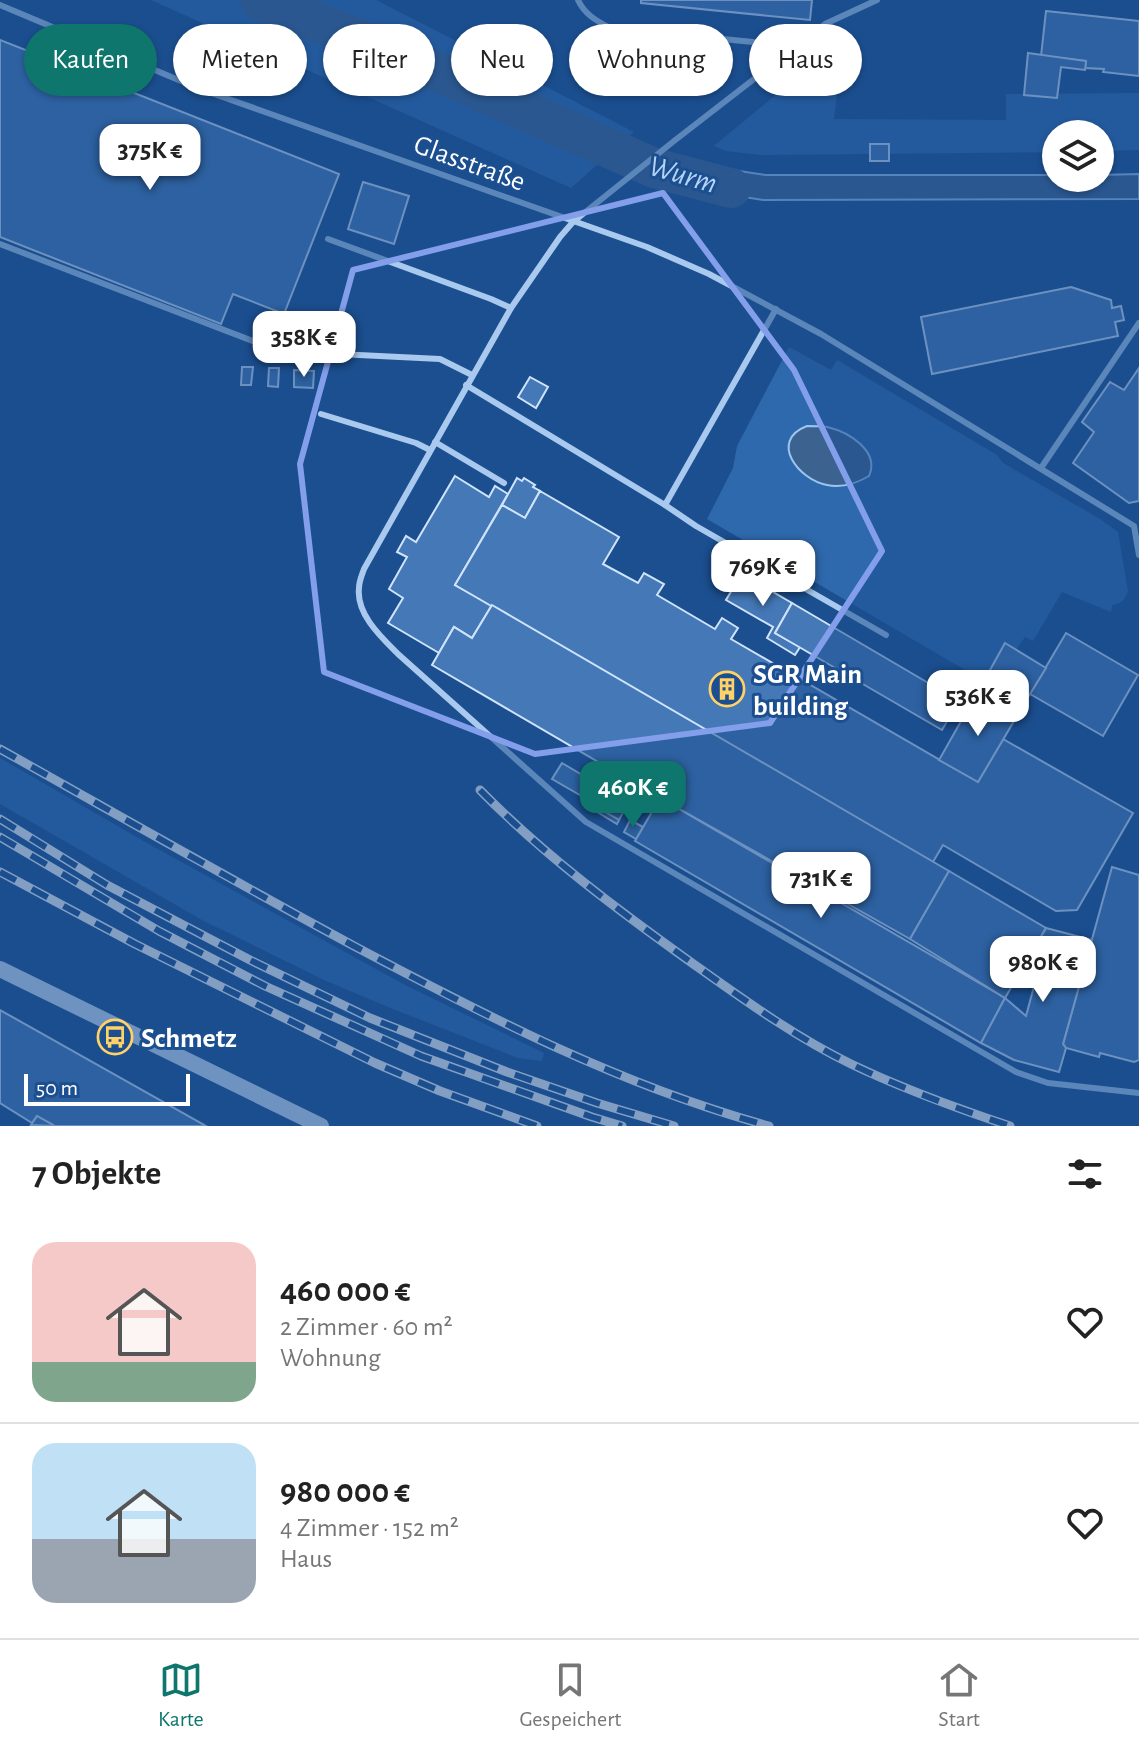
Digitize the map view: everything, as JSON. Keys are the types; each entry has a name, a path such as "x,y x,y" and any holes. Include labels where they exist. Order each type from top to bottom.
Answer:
{"street":[{"path":"0,969 321,1126"}],"lane":[{"path":"578,0 592,19 610,28 749,42"},
{"path":"825,24 877,0"},
{"name":"Glasstraße","path":"0,5 200,89 647,247 709,274 776,309 1134,526 1139,555"},
{"path":"749,83 573,222 560,237 511,308 364,569 358,589 362,610 376,632 398,654 586,822 1016,1072 1048,1083 1139,1093"},
{"path":"328,239 511,308"},
{"path":"0,244 258,343 298,352 440,359 472,375"},
{"path":"665,505 776,309"},
{"path":"1041,468 1139,323"},
{"path":"466,385 696,526 886,635"},
{"path":"321,414 430,450"},
{"path":"435,442 504,483"}],"highlighted area":[{"path":"663,193 794,370 882,551 770,723 535,754 324,672 300,464 353,270"}],"shaded area":[{"path":"151,0 376,0 423,24 323,24 323,77 307,70 307,24 205,24"},
{"path":"435,30 451,38 451,96 553,96 553,91 634,132 571,188 365,96 435,96"},
{"path":"1139,93 1139,150 1114,151 1114,120 1042,120 1042,152 761,155 726,151 714,146 774,96 837,96 834,119 1006,120 1006,94"},
{"path":"789,347 831,370 837,360 997,455 1003,463 1118,532 1128,591 1124,599 1112,605 1111,612 1062,592 1033,641 1025,637 1016,650 1004,643 984,681 707,519 733,468 737,446"},
{"path":"0,758 405,985 544,1053 542,1061 518,1058 393,1009 324,980 202,920 0,804"}],"water":[{"path":"697,160 726,169 766,175 1042,175 1042,192 1114,192 1114,175 1139,174 1139,199 763,200 719,193 673,179"},
{"path":"807,426 825,427 853,438 870,458 869,476 838,486 817,482 807,476 798,468 789,450 790,441 796,433"}],"building":[{"path":"641,0 812,0 810,20 641,3"},
{"path":"1046,11 1139,21 1139,76 1085,68 1086,61 1041,56"},
{"path":"0,40 24,49 24,96 142,96 339,174 284,314 233,294 221,324 0,237"},
{"path":"1028,53 1086,61 1085,70 1061,67 1057,98 1024,95"},
{"path":"870,144 889,144 889,161 870,161"},
{"path":"363,182 409,196 394,244 348,229"},
{"path":"1071,287 1111,300 1112,308 1121,306 1124,320 1115,322 1118,336 932,374 921,317"},
{"path":"242,367 253,367 251,385 241,385"},
{"path":"269,368 279,368 278,387 268,386"},
{"path":"1139,368 1139,501 1129,503 1073,463 1094,432 1082,422 1110,382 1124,390"},
{"path":"294,370 314,371 313,388 294,387"},
{"path":"530,377 548,387 536,408 518,397"},
{"path":"455,476 489,497 495,486 508,494 455,585 492,605 472,638 454,627 439,653 388,623 403,598 389,589 407,557 397,552 406,536 416,542"},
{"path":"517,478 522,481 524,478 540,491 525,518 502,505"},
{"name":"SGR Main building","path":"540,491 619,537 603,564 638,583 644,573 664,584 657,595 715,629 722,618 738,628 731,639 978,782 1003,739 1133,813 1077,910 1056,911 943,845 933,862 455,585 502,505 525,518"},
{"path":"744,575 792,603 775,633 800,647 795,655 767,638 773,627 726,600"},
{"path":"792,603 959,701 942,730 775,633"},
{"path":"492,605 949,871 910,939 432,665 454,627 472,638"},
{"path":"1066,633 1138,675 1103,736 1030,694"},
{"path":"1005,643 1046,668 1025,702 985,679"},
{"path":"985,679 1025,702 1017,716 977,693"},
{"path":"977,693 1017,716 978,782 939,760"},
{"path":"562,763 606,789 597,805 552,779"},
{"path":"606,789 629,802 619,820 596,807"},
{"path":"660,798 1005,998 981,1043 635,841"},
{"path":"596,807 619,820 617,824 594,810"},
{"path":"630,820 643,827 636,839 624,832"},
{"path":"1112,867 1139,875 1139,1060 1134,1062 1100,1053 1099,1057 1066,1048 1063,1044"},
{"path":"949,871 1046,928 1005,998 910,939"},
{"path":"1046,928 1092,940 1063,1044 1066,1048 1059,1072 1014,1060 981,1043 1005,998 1026,1016 1039,968 1025,965"},
{"path":"0,1010 206,1126 55,1126 37,1116 32,1123 0,1103"},
{"path":"37,1116 55,1126 31,1125"}],"waterway":[{"name":"Wurm","path":"260,0 385,49 654,168 731,188"}],"railway":[{"path":"0,749 309,922 505,1024 661,1091 769,1126"},
{"path":"480,790 556,860 610,902 711,977 790,1030 890,1082 1010,1126"},
{"path":"0,819 107,885 370,1018 507,1072 674,1126"},
{"path":"0,837 159,931 265,986 421,1056 622,1126"},
{"path":"0,872 135,944 375,1063 440,1091 537,1126"}],"place":[{"name":"SGR Main building","path":"727,689"},
{"name":"Schmetz","path":"115,1037"}]}
